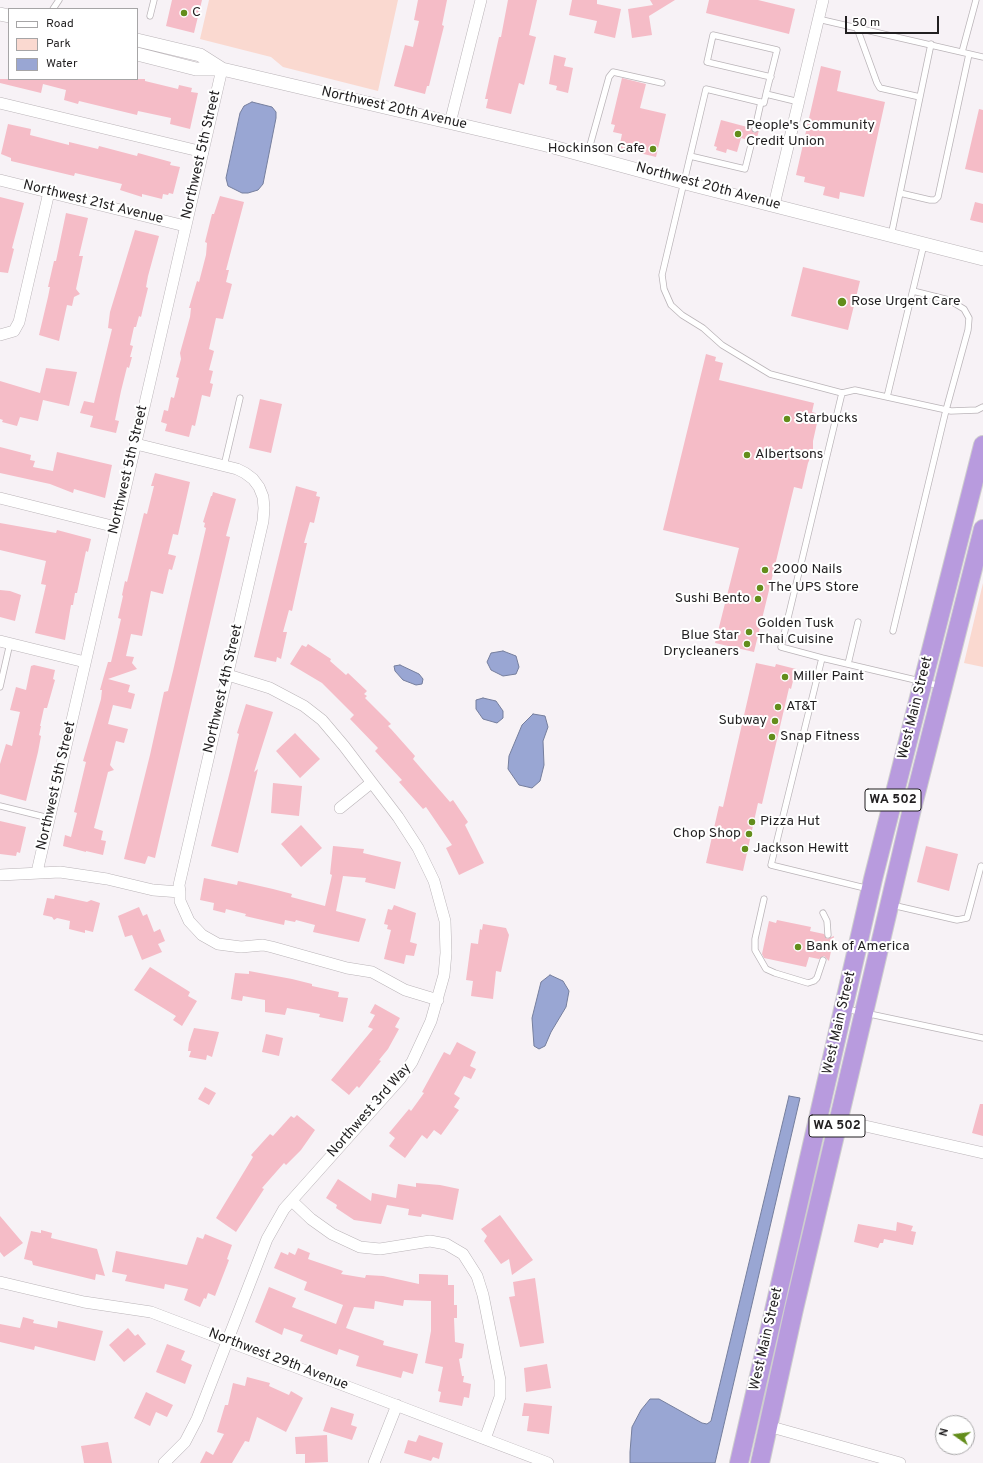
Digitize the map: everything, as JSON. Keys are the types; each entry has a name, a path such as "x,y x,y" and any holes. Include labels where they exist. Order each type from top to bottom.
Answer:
{"highway":[{"name":"West Main Street","path":"739,1463 871,890 922,682 983,445"},
{"name":"West Main Street","path":"760,1463 890,904 983,529"}],"street":[{"path":"450,122 481,0"},
{"path":"774,205 823,0"},
{"name":"Northwest 20th Avenue","path":"138,40 200,55 222,69"},
{"name":"Northwest 20th Avenue","path":"138,54 196,69 222,69 450,122 983,259"},
{"name":"Northwest 5th Street","path":"37,872 222,69"},
{"path":"1,106 203,152"},
{"name":"Northwest 21st Avenue","path":"0,180 186,226"},
{"path":"0,335 14,331 19,322 49,192"},
{"path":"136,444 224,466"},
{"name":"Northwest 4th Street","path":"224,466 245,473 253,479 259,487 263,497 264,521 179,885 180,902 189,921 202,935 218,944 241,946 263,945 347,968 372,972 405,990 438,1000"},
{"path":"0,498 116,527"},
{"path":"5,642 85,662"},
{"name":"Northwest 3rd Way","path":"164,1463 185,1442 197,1419 267,1240 284,1210 400,1079 424,1041 438,1000 446,953 445,921 434,881 418,848 398,817 370,783 344,746 322,720 304,706 270,688 228,675"},
{"path":"340,808 370,783"},
{"path":"0,875 37,872 81,874 153,890 180,892"},
{"path":"839,1120 983,1153"},
{"path":"292,1201 311,1219 332,1234 360,1247 380,1249 430,1241 446,1244 463,1254 477,1276 484,1296 500,1380 500,1397 485,1439"},
{"name":"Northwest 29th Avenue","path":"0,1282 84,1302 151,1312 228,1340 548,1463"},
{"path":"374,1463 397,1405"},
{"path":"768,1426 900,1463"}],"lane":[{"path":"150,16 154,0"},
{"path":"962,52 976,0"},
{"path":"818,19 983,57"},
{"path":"857,28 880,88 920,97"},
{"path":"771,77 707,62 713,35 777,50 771,77 764,103 706,89 662,275 664,289 671,305 682,315 703,328 722,345 770,374 842,393 855,390 951,411 977,410 983,407"},
{"path":"890,236 931,44"},
{"path":"900,192 930,200 935,200 938,197 969,54"},
{"path":"587,156 609,77 613,72 662,83"},
{"path":"766,94 799,102"},
{"path":"754,129 761,102"},
{"path":"690,156 745,169 752,140"},
{"path":"887,397 924,244"},
{"path":"893,631 946,410 968,330 969,318 964,309 949,300 913,291"},
{"path":"842,393 781,647 943,687"},
{"path":"224,466 240,398"},
{"path":"848,664 858,622"},
{"path":"0,687 5,642"},
{"path":"822,658 771,865 871,890"},
{"path":"0,806 49,818"},
{"path":"890,904 957,920 967,918 981,866"},
{"path":"764,899 755,939 755,950 759,960 766,969 808,982 814,981 817,978 823,960"},
{"path":"823,913 827,921 828,935"},
{"path":"843,1009 983,1038"}],"green space":[{"path":"209,0 398,0 378,91 283,67 271,57 200,39"},
{"path":"983,583 983,667 964,663"}],"water":[{"path":"252,102 272,107 276,112 276,118 263,184 258,190 242,193 228,186 226,178 240,113 244,106"},
{"path":"503,651 516,656 519,667 516,674 503,676 491,670 487,662 491,653"},
{"path":"400,665 419,674 423,679 422,684 416,685 403,680 395,671 394,666"},
{"path":"483,698 496,701 503,711 503,718 497,723 483,719 476,709 476,700"},
{"path":"533,714 545,716 548,727 543,741 544,765 540,781 532,788 519,785 508,769 509,756 522,725"},
{"path":"550,975 563,981 569,991 566,1007 551,1032 545,1046 539,1049 534,1046 532,1018 541,982"},
{"path":"789,1096 800,1098 715,1463 630,1463 632,1427 641,1410 650,1399 659,1399 702,1423 707,1424 711,1421"}],"building":[{"name":"C","path":"172,0 202,0 194,33 166,26"},
{"path":"418,0 447,0 442,25 444,26 429,86 427,86 425,94 394,86 405,45 413,47 419,21 414,20"},
{"path":"508,0 537,0 529,35 536,37 524,85 519,83 511,114 486,108 488,99 485,99 499,37 501,37"},
{"path":"572,0 597,0 597,4 621,9 615,38 594,33 597,21 569,15"},
{"path":"650,0 675,0 649,16 652,35 632,38 628,9 653,5"},
{"path":"709,0 758,0 795,9 789,34 706,13"},
{"path":"554,55 566,58 564,66 573,68 568,93 556,90 557,86 549,84"},
{"path":"821,66 841,71 837,91 885,102 864,197 840,192 839,199 823,195 825,187 804,182 805,177 796,175"},
{"path":"622,78 646,84 640,108 666,114 656,157 619,148 622,134 613,132 615,125 611,124"},
{"path":"0,79 145,79 145,81 178,89 179,85 192,88 191,92 198,93 190,129 170,124 171,118 138,111 137,115 79,101 78,104 64,100 66,90 43,84 41,93 0,83"},
{"path":"979,109 983,110 983,173 965,169"},
{"name":"People's Community Credit Union","path":"721,120 751,128 754,133 759,130 756,142 753,137 748,140 741,138 737,152 727,149 726,153 716,150 717,147 714,146"},
{"path":"8,124 31,129 30,135 69,145 69,142 98,149 99,146 137,156 138,153 171,162 170,165 180,167 173,194 163,194 162,199 142,194 142,197 120,190 122,184 75,173 74,176 11,161 11,158 1,154"},
{"path":"220,196 244,202 226,270 229,270 226,282 232,284 223,319 216,318 209,349 214,351 209,370 213,371 210,383 213,384 210,397 202,395 195,426 192,425 189,437 165,431 167,424 161,422 164,410 168,411 171,397 174,398 179,378 176,377 181,359 180,353 190,317 191,308 189,308 197,281 199,282 206,255 207,243 205,242 212,214 214,214"},
{"path":"0,197 24,203 12,248 14,249 8,273 0,272"},
{"path":"975,202 983,204 983,223 970,220"},
{"path":"66,213 88,218 79,256 83,256 76,289 80,294 74,297 72,306 67,305 59,341 39,335 50,287 48,287 54,261 56,261"},
{"path":"135,230 159,236 148,276 146,287 148,288 141,317 139,316 136,327 134,327 130,345 133,346 130,357 132,357 129,368 127,367 121,391 115,420 119,421 116,433 90,427 93,416 80,413 84,401 94,403 112,329 108,328 110,312"},
{"path":"803,267 860,281 848,330 791,316"},
{"name":"Albertsons","path":"706,354 716,357 715,361 723,363 719,380 814,403 812,412 819,414 813,441 813,452 808,463 802,489 794,487 754,652 715,643 739,548 663,530"},
{"path":"46,368 77,372 69,406 43,400 38,421 20,417 17,426 2,422 3,420 0,419 0,381 40,393"},
{"path":"260,399 282,404 271,453 249,448"},
{"path":"0,447 31,455 30,460 35,461 33,467 53,471 57,452 112,465 105,498 74,489 73,493 50,484 0,473"},
{"path":"155,473 190,482 178,535 173,534 168,554 176,556 172,570 169,569 163,594 151,591 142,636 131,634 126,656 134,657 132,663 137,669 108,679 130,685 128,692 135,694 131,709 113,705 108,724 128,729 124,743 116,741 110,765 114,770 108,772 94,828 103,831 101,840 106,841 103,855 63,846 65,835 71,837 77,813 74,812 86,762 83,761 101,699 102,690 100,690 103,679 108,662 111,662 121,619 118,618 125,581 127,582 144,513 147,514 154,486 151,486"},
{"path":"296,486 317,492 316,496 320,497 314,523 310,522 304,543 307,543 292,611 289,610 283,632 287,632 281,659 277,657 276,662 254,657"},
{"path":"213,492 236,499 226,536 230,537 155,858 148,856 145,864 124,859 164,692 168,691 173,671 206,528 204,527 205,523 203,522"},
{"path":"0,523 56,533 57,530 91,539 88,552 86,551 77,593 75,593 73,605 71,605 65,640 35,633 46,585 41,584 46,561 0,550"},
{"path":"0,590 10,591 21,595 15,621 0,617"},
{"path":"308,644 331,659 330,661 346,675 348,673 367,691 364,694 367,696 365,698 391,724 388,726 415,756 413,759 450,802 453,800 468,822 465,825 484,863 459,875 446,848 452,845 426,807 423,809 399,782 402,780 375,751 378,748 350,719 354,715 322,683 290,664 302,645 306,647"},
{"path":"756,663 775,667 776,664 796,669 791,689 789,688 762,804 758,803 743,871 706,863 719,806 723,807"},
{"path":"34,665 55,670 53,679 55,680 47,708 44,708 40,726 39,735 41,736 38,752 26,801 0,794 0,764 6,744 12,746 20,712 10,710 16,687 26,690 31,666"},
{"path":"246,704 273,712 254,772 258,769 238,853 211,846 239,734 237,733"},
{"path":"295,733 320,759 300,778 276,751"},
{"path":"273,783 302,786 299,816 271,813"},
{"path":"0,821 26,827 20,853 17,852 16,856 0,854"},
{"path":"301,825 322,848 301,867 281,844"},
{"path":"333,846 364,849 363,853 401,862 395,889 365,882 366,878 343,876 336,911 366,919 359,942 313,932 315,925 296,920 295,922 285,920 284,925 245,916 246,914 226,909 225,913 213,910 214,903 200,900 204,878 237,885 238,881 273,889 292,894 291,897 325,906 332,875 330,874"},
{"path":"926,846 958,854 949,891 917,882"},
{"path":"55,895 87,902 91,900 100,903 93,932 85,930 85,933 69,929 70,921 57,918 54,920 52,917 43,915 47,898 54,899"},
{"path":"394,905 416,913 410,942 417,944 414,956 406,955 404,964 384,959 391,930 387,929 388,925 384,924 388,909 392,910"},
{"path":"139,907 143,916 147,914 154,932 160,929 165,941 158,944 162,952 142,960 132,935 125,937 118,916"},
{"name":"Bank of America","path":"777,920 811,927 810,931 824,934 827,939 834,936 829,961 824,956 819,959 809,957 806,967 764,958 762,954 769,921 776,923"},
{"path":"483,924 506,928 509,935 501,972 496,971 493,999 471,996 473,981 466,980 471,943 478,944 480,929 482,930"},
{"path":"150,967 190,992 188,996 197,1001 182,1026 173,1020 176,1016 134,990"},
{"path":"249,971 292,979 312,984 312,986 339,992 338,997 348,998 343,1022 319,1017 320,1014 287,1008 285,1015 265,1012 265,1000 243,996 242,1001 231,999 235,973 249,974"},
{"path":"375,1004 400,1018 395,1027 399,1029 388,1049 379,1060 381,1061 359,1088 357,1086 349,1095 331,1080 373,1029 368,1027 375,1015 370,1013"},
{"path":"194,1028 219,1032 212,1057 207,1055 206,1060 189,1057 191,1051 188,1051 189,1043"},
{"path":"266,1034 283,1038 279,1056 262,1052"},
{"path":"457,1042 476,1052 470,1066 476,1069 471,1079 464,1076 454,1094 460,1098 454,1107 459,1110 441,1135 434,1130 427,1139 422,1135 405,1158 389,1146 395,1138 389,1133 409,1109 411,1111 424,1093 422,1092 444,1052 450,1055"},
{"path":"205,1087 216,1093 209,1105 198,1099"},
{"path":"980,1104 983,1104 983,1136 972,1133"},
{"path":"297,1115 315,1130 301,1150 286,1165 284,1163 262,1188 264,1189 236,1232 216,1218 253,1157 251,1155 270,1134 273,1136 291,1116 294,1118"},
{"path":"338,1179 371,1201 372,1193 396,1198 398,1184 416,1187 416,1183 440,1185 459,1189 453,1220 422,1214 421,1217 408,1215 409,1209 387,1205 381,1224 354,1220 336,1208 337,1205 326,1198"},
{"path":"500,1215 533,1260 512,1275 509,1259 501,1264 484,1241 487,1236 481,1229"},
{"path":"0,1216 23,1243 4,1257 0,1252"},
{"path":"897,1222 913,1226 911,1231 916,1232 913,1245 884,1239 883,1243 880,1243 878,1248 854,1242 858,1224 896,1231"},
{"path":"41,1230 52,1233 51,1238 97,1249 105,1276 96,1274 95,1280 33,1265 32,1261 24,1259 31,1231 41,1233"},
{"path":"205,1234 232,1245 227,1259 229,1260 215,1296 208,1293 206,1299 204,1298 200,1307 184,1300 188,1289 165,1284 164,1289 125,1281 127,1275 112,1272 116,1251 187,1265 197,1237 203,1239"},
{"path":"298,1248 310,1253 308,1259 343,1271 341,1274 365,1278 366,1275 383,1276 419,1284 419,1274 448,1275 448,1285 454,1285 454,1305 457,1305 457,1318 454,1318 455,1342 464,1344 462,1358 459,1359 462,1376 464,1376 463,1382 471,1384 469,1398 464,1397 462,1406 439,1402 441,1392 438,1391 443,1367 425,1363 431,1331 431,1301 404,1300 403,1306 375,1301 374,1309 354,1307 346,1328 384,1341 383,1345 418,1354 413,1374 403,1371 401,1378 356,1366 359,1356 339,1349 337,1355 300,1341 303,1335 284,1328 282,1335 255,1322 269,1287 296,1298 292,1307 336,1324 343,1305 304,1290 307,1282 274,1268 281,1252 288,1255 289,1252 295,1255"},
{"path":"535,1278 544,1343 520,1347 509,1297 515,1296 513,1282"},
{"path":"23,1317 34,1320 33,1323 57,1328 58,1321 103,1331 95,1361 35,1346 34,1350 0,1342 0,1324 20,1328"},
{"path":"128,1328 135,1336 138,1334 146,1344 124,1362 109,1345"},
{"path":"167,1344 185,1351 181,1360 192,1365 185,1384 156,1372"},
{"path":"547,1364 551,1388 526,1392 524,1368"},
{"path":"247,1377 270,1383 269,1386 289,1395 291,1391 303,1398 286,1432 257,1417 249,1442 245,1441 232,1463 200,1463 206,1451 213,1455 224,1434 217,1432 225,1405 228,1405 233,1383 245,1386"},
{"path":"146,1392 173,1405 167,1417 156,1412 150,1426 134,1418"},
{"path":"524,1403 552,1406 549,1434 527,1431 529,1416 522,1416"},
{"path":"331,1407 354,1414 351,1425 357,1427 352,1440 323,1431"},
{"path":"327,1435 328,1462 305,1463 305,1454 296,1454 295,1437"},
{"path":"419,1435 443,1443 439,1459 433,1457 431,1461 404,1453 408,1440 416,1442"},
{"path":"108,1442 112,1463 84,1463 81,1446"}],"place":[{"name":"C","path":"184,13"},
{"name":"People's Community Credit Union","path":"738,134"},
{"name":"Hockinson Cafe","path":"653,149"},
{"name":"Rose Urgent Care","path":"842,302"},
{"name":"Starbucks","path":"787,419"},
{"name":"Albertsons","path":"747,455"},
{"name":"2000 Nails","path":"765,570"},
{"name":"The UPS Store","path":"760,588"},
{"name":"Sushi Bento","path":"758,599"},
{"name":"Golden Tusk Thai Cuisine","path":"749,632"},
{"name":"Blue Star Drycleaners","path":"747,644"},
{"name":"Miller Paint","path":"785,677"},
{"name":"AT&T","path":"778,707"},
{"name":"Subway","path":"775,721"},
{"name":"Snap Fitness","path":"772,737"},
{"name":"Pizza Hut","path":"752,822"},
{"name":"Chop Shop","path":"749,834"},
{"name":"Jackson Hewitt","path":"745,849"},
{"name":"Bank of America","path":"798,947"}]}
